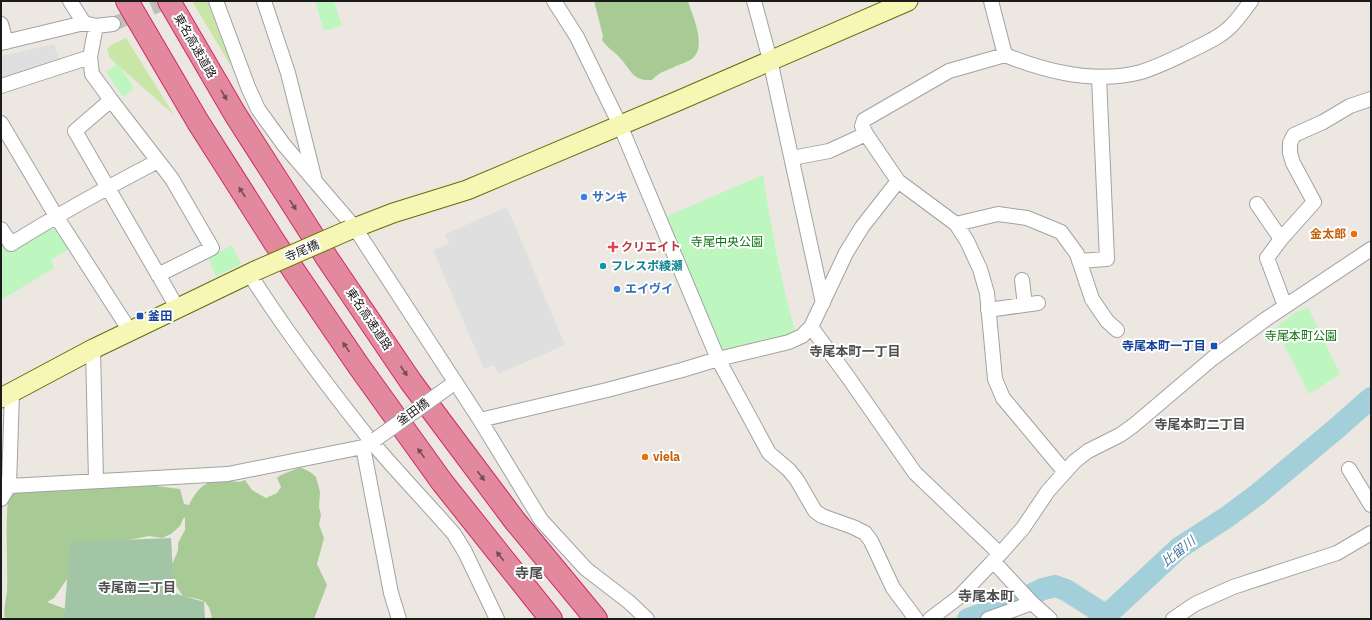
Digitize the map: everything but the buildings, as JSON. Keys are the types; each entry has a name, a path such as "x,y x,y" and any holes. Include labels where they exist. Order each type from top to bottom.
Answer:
{"highway":[{"path":"127,1 202,129 275,243 345,346 442,482 551,619"},
{"name":"東名高速道路","path":"169,1 243,128 327,258 411,382 515,521 596,619"}],"street":[{"path":"70,1 90,25 90,57 92,74 172,179 212,248 158,276"},
{"path":"216,1 248,87 258,109 284,145 315,180 352,229 452,384 480,420 541,520 586,569 629,602 647,619"},
{"path":"264,1 288,73 315,180"},
{"path":"554,1 577,37 620,125 718,359 769,453 789,470 797,480 815,511 822,516 865,533 871,541 893,588 916,619"},
{"path":"754,1 770,60 823,303"},
{"name":"寺尾橋","path":"6,395 93,349 252,272 393,213 467,190 908,1"},
{"path":"991,1 1005,55"},
{"path":"1064,471 1003,398 995,379 987,293 980,269 967,241 956,224 898,180 866,134 862,126 864,120 949,71 1005,55 1024,63 1052,71 1094,78 1114,77 1141,72 1165,63 1215,37 1232,26 1251,1"},
{"path":"1,24 4,43 90,25 113,24"},
{"path":"1,86 90,57"},
{"path":"1079,261 1107,259 1099,77"},
{"path":"1285,306 1267,258 1281,239 1314,202 1293,163 1290,153 1290,143 1294,135 1323,122 1350,106 1371,99"},
{"path":"111,100 75,131 178,309"},
{"path":"1,123 56,216 130,331"},
{"path":"792,158 829,151 866,134"},
{"path":"1,228 12,244 56,216 107,187 158,161"},
{"path":"480,420 607,390 718,359 789,342 802,336 811,327 846,253 862,227 898,180"},
{"path":"1257,204 1281,239"},
{"path":"956,224 998,214 1027,218 1061,232 1077,254 1092,299 1107,321 1117,330"},
{"path":"930,619 959,597 997,557 1023,528 1048,491 1064,471 1075,461 1088,452 1120,435 1134,425 1213,358 1266,319 1371,249"},
{"path":"252,272 273,311 307,360 370,443 454,534 465,552 497,619"},
{"path":"988,310 1032,304 1022,280"},
{"path":"811,327 915,473 997,557 1028,599 1050,619"},
{"path":"93,349 96,481"},
{"name":"釜田橋","path":"370,443 452,384"},
{"path":"1,499 5,485 6,395"},
{"path":"5,485 228,474 370,443"},
{"path":"370,443 391,593 399,619"},
{"path":"1349,469 1371,505"},
{"path":"1173,619 1195,604 1233,587 1337,553 1371,533"},
{"path":"988,619 1028,599"}],"green space":[{"path":"192,1 208,1 231,66"},
{"path":"315,1 334,1 342,26 324,31"},
{"path":"594,1 688,1 699,38 697,52 692,59 661,73 652,80 640,79 630,71 620,58 606,46 602,40 603,36"},
{"path":"126,38 174,115 110,58 107,49 111,45"},
{"path":"117,64 134,88 123,97 106,72"},
{"name":"寺尾中央公園","path":"763,175 777,255 796,334 721,351 665,217"},
{"path":"48,228 55,230 69,249 51,260 54,268 1,300 1,237"},
{"path":"232,245 241,264 216,276 208,258"},
{"name":"寺尾本町公園","path":"1308,307 1340,374 1309,394 1276,329 1277,326 1296,312"},
{"path":"300,467 316,477 320,492 319,507 321,515 319,525 324,538 317,564 327,585 314,619 212,619 209,607 204,601 183,596 174,583 170,570 178,550 178,543 185,530 185,517 180,526 171,534 162,538 149,536 118,542 69,576 54,598 47,602 71,611 103,619 5,619 4,608 7,591 8,499 15,492 30,493 50,488 66,491 94,486 148,485 180,489 184,504 189,505 202,487 217,480 237,482 245,480 252,490 266,498 277,493 281,487 277,478"},
{"path":"171,538 174,590 177,594 204,602 205,619 64,618 70,542"}],"shaded area":[{"path":"54,44 60,61 1,80 1,56"},
{"path":"507,207 565,345 498,374 494,365 484,369 433,250 449,244 445,234"}],"waterway":[{"name":"比留川","path":"968,619 1016,602 1043,589 1055,586 1066,590 1102,613 1109,613 1179,548 1227,517 1258,494 1371,398"}],"tunnel":[{"path":"113,24 169,1"}],"place":[{"name":"サンキ","path":"584,197"},
{"name":"金太郎","path":"1354,234"},
{"name":"クリエイト","path":"613,247"},
{"name":"フレスポ綾瀬","path":"603,266"},
{"name":"エイヴイ","path":"617,289"},
{"name":"釜田","path":"140,316"},
{"name":"寺尾本町一丁目","path":"1214,346"},
{"name":"viela","path":"645,457"}],"district":[{"name":"寺尾本町一丁目","path":"855,351"},
{"name":"寺尾本町二丁目","path":"1200,424"},
{"name":"寺尾","path":"529,573"},
{"name":"寺尾南二丁目","path":"137,587"},
{"name":"寺尾本町","path":"986,596"}]}
